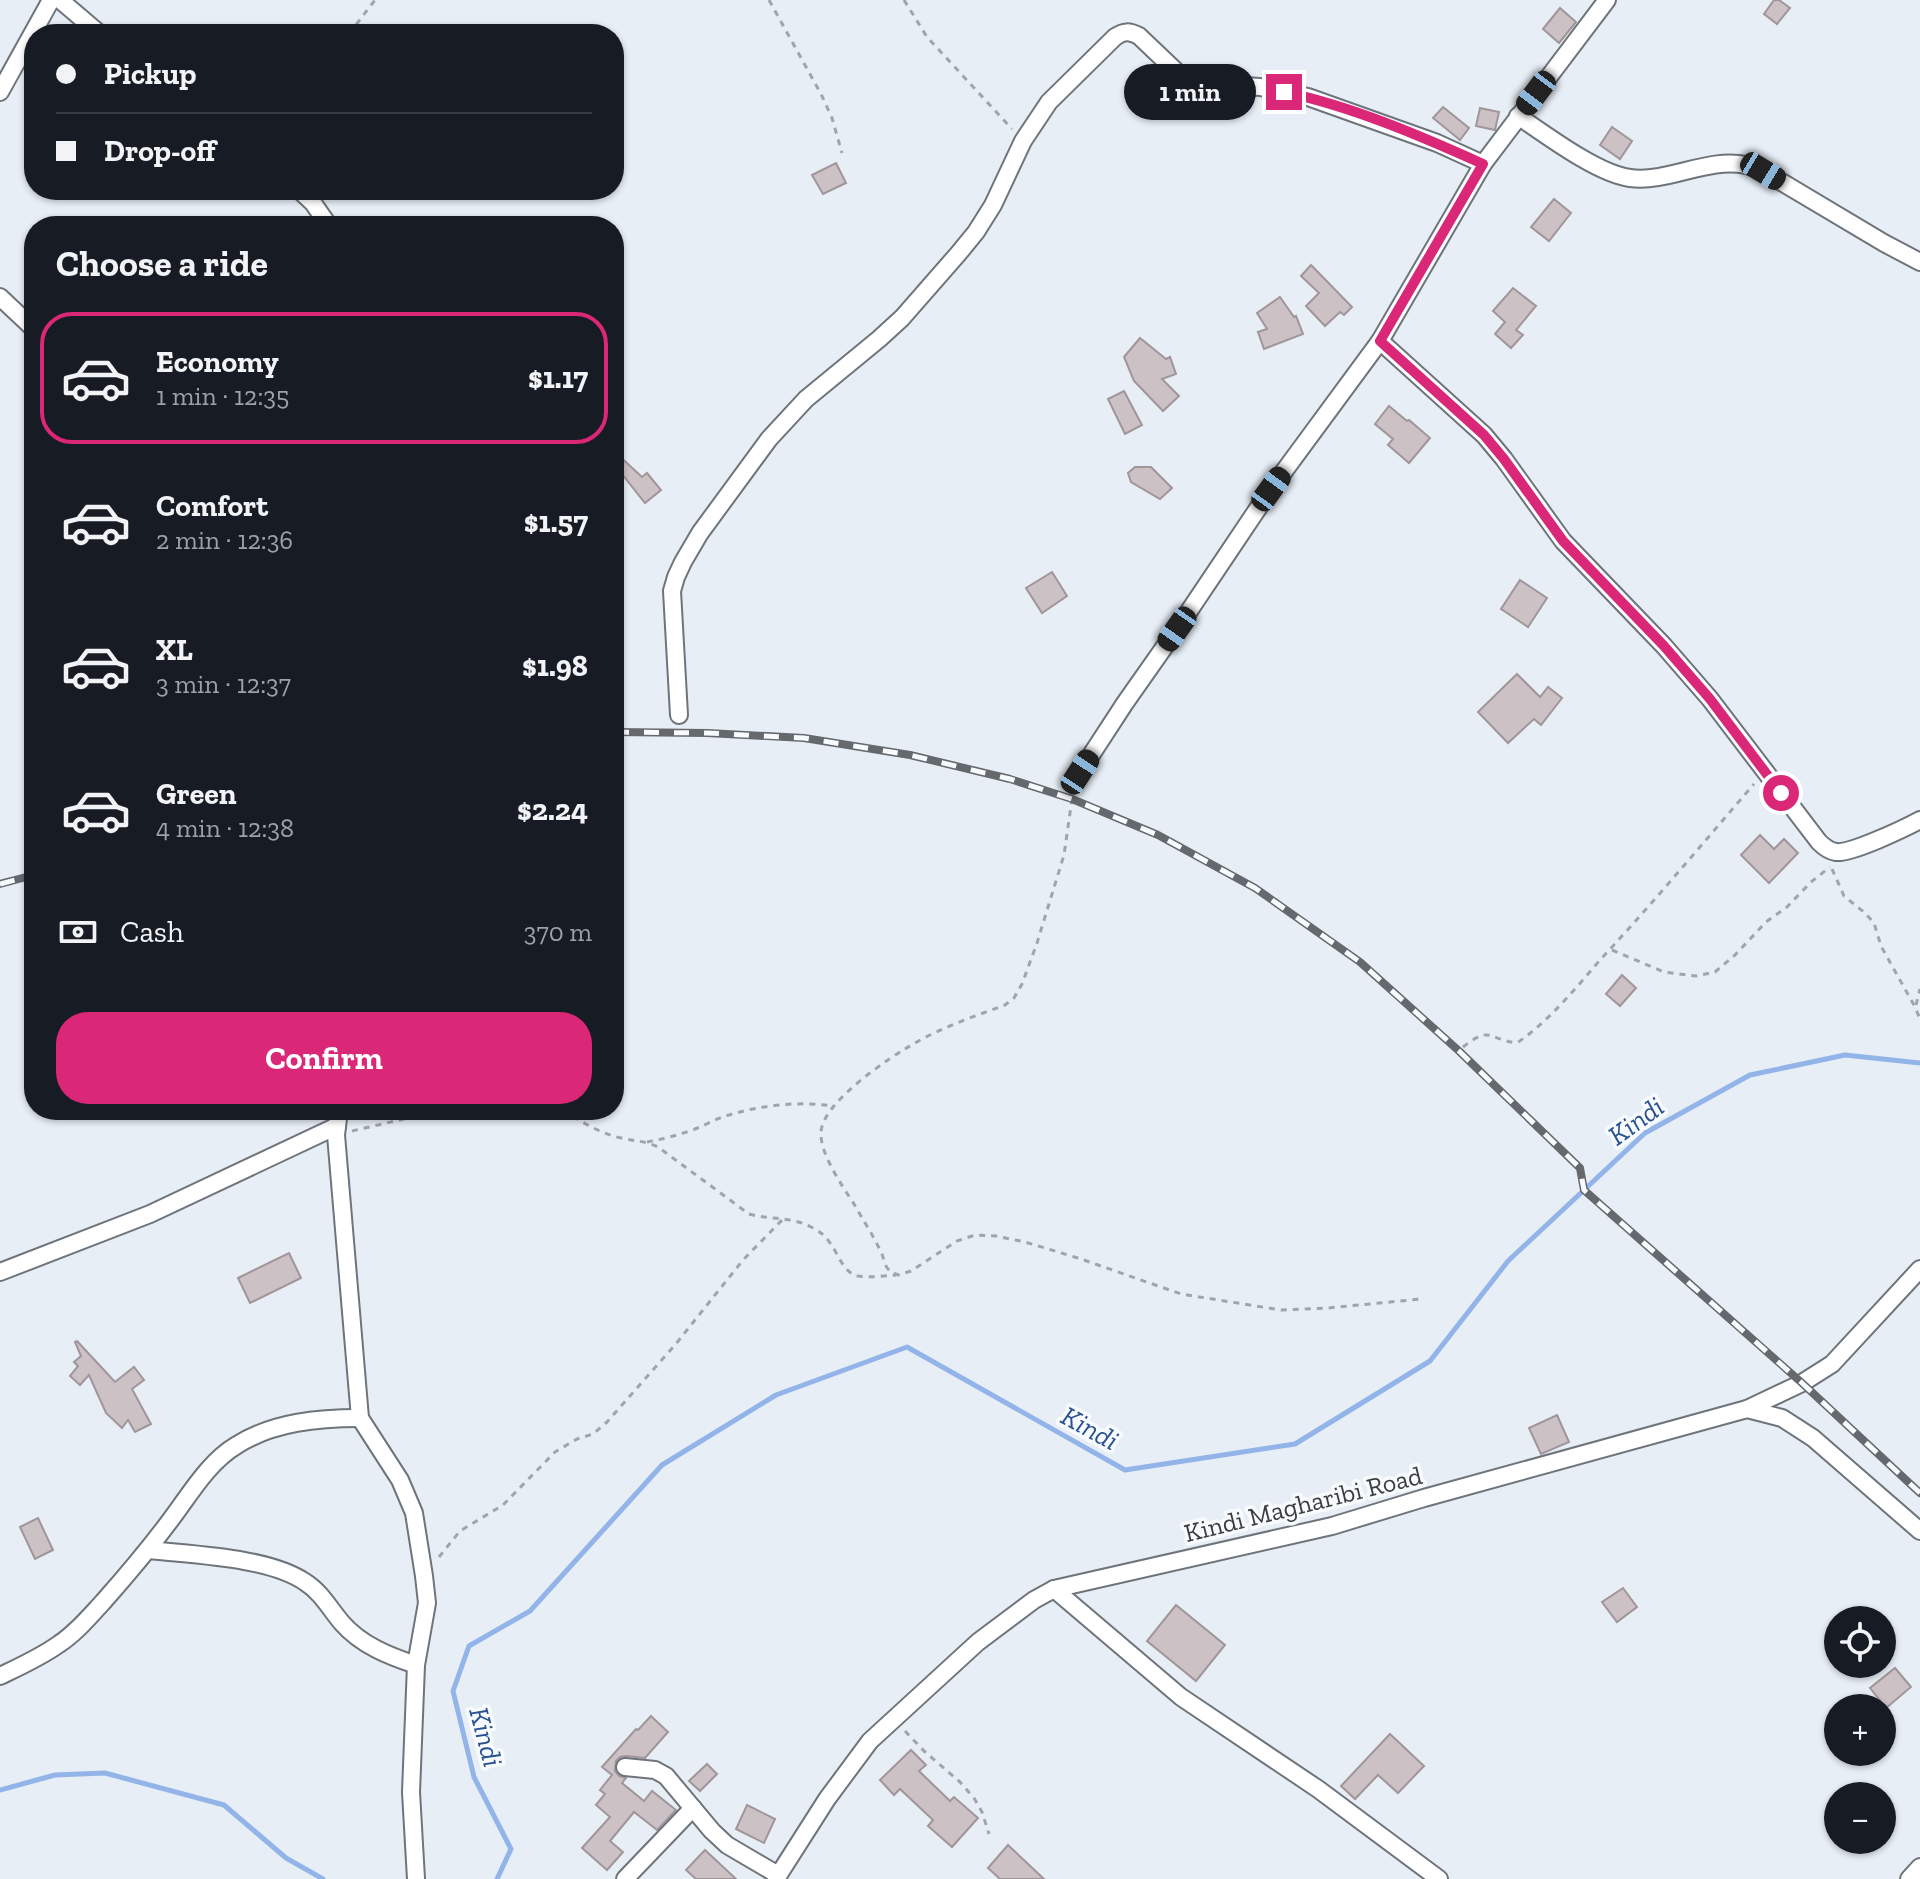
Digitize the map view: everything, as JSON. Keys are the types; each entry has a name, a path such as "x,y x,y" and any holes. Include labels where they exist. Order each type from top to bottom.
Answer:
{"street":[{"path":"38,24 51,0"},
{"path":"60,0 88,24"},
{"path":"1080,772 1271,489 1380,341 1483,164 1607,0"},
{"path":"679,715 672,591 688,552 700,533 769,439 806,399 902,318 958,254 993,205 1023,141 1049,102 1123,31 1139,36 1200,94 1228,85 1260,87 1308,97 1437,143 1483,164"},
{"path":"0,92 24,49"},
{"path":"1518,116 1597,167 1629,178 1655,177 1726,164 1745,165 1763,171 1920,262"},
{"path":"310,200 322,216"},
{"path":"0,297 24,320"},
{"path":"1380,341 1484,435 1563,541 1664,646 1710,699 1812,834 1827,849 1843,852 1920,820"},
{"path":"0,1272 150,1214 337,1124 360,1418 400,1480 414,1513 427,1603 416,1665 411,1792 416,1879"},
{"name":"Kindi Magharibi Road","path":"777,1877 827,1799 870,1741 978,1642 1034,1600 1054,1589 1332,1526 1747,1409 1802,1383 1832,1364 1920,1269"},
{"path":"1747,1409 1782,1418 1813,1438 1920,1531"},
{"path":"0,1676 62,1643 84,1622 149,1550 217,1460 235,1446 256,1434 288,1425 334,1418 360,1418"},
{"path":"149,1550 242,1560 286,1572 316,1590 356,1637 390,1656 416,1665"},
{"path":"1054,1589 1181,1697 1318,1789 1439,1879"},
{"path":"625,1767 655,1770 666,1776 727,1845 777,1877"},
{"path":"625,1879 693,1808"},
{"path":"1909,1879 1920,1867"}],"path":[{"path":"357,24 375,0"},
{"path":"769,0 821,94 842,153"},
{"path":"904,0 927,37 1023,141"},
{"path":"898,1275 886,1266 877,1244 823,1148 820,1131 824,1119 849,1090 916,1042 1005,1005 1014,998 1037,943 1064,855 1072,799 1080,772"},
{"path":"1463,1047 1480,1034 1517,1043 1559,1006 1765,772"},
{"path":"1611,949 1664,972 1696,976 1715,972 1766,922 1831,866 1844,896 1874,923 1885,954 1920,1019"},
{"path":"1915,1007 1920,989"},
{"path":"578,1120 620,1138 647,1142 675,1136 730,1114 757,1108 813,1103 833,1106"},
{"path":"337,1124 367,1120"},
{"path":"647,1142 749,1214 760,1218 799,1221 822,1233 851,1273 859,1276 898,1275 911,1271 957,1241 975,1235 1025,1242 1181,1294 1281,1310 1421,1299"},
{"path":"424,1576 460,1531 503,1505 555,1452 593,1434 607,1422 675,1345 743,1260 784,1218"},
{"path":"894,1720 974,1798 989,1834"}],"building":[{"path":"1774,0 1790,8 1777,24 1764,14"},
{"path":"1560,8 1576,22 1559,43 1543,29"},
{"path":"1443,107 1469,128 1460,140 1433,118"},
{"path":"1480,108 1499,112 1495,130 1476,126"},
{"path":"1612,127 1632,141 1620,159 1600,145"},
{"path":"836,163 846,183 823,194 812,175"},
{"path":"1554,199 1571,213 1549,241 1531,227"},
{"path":"1311,265 1352,307 1344,315 1340,312 1325,326 1306,306 1319,293 1301,276"},
{"path":"1513,288 1536,306 1516,330 1523,335 1511,348 1495,334 1505,322 1493,311"},
{"path":"1280,297 1296,316 1303,334 1264,349 1258,332 1267,329 1257,313"},
{"path":"1140,338 1166,359 1170,357 1176,374 1162,379 1179,396 1163,411 1134,381 1124,357"},
{"path":"1124,391 1142,425 1125,434 1108,399"},
{"path":"1389,406 1430,438 1409,463 1388,445 1393,439 1375,424"},
{"path":"624,460 642,477 647,473 661,490 645,503 624,477"},
{"path":"1135,467 1151,467 1172,488 1160,499 1131,482 1128,473"},
{"path":"1052,572 1067,596 1042,613 1026,588"},
{"path":"1520,580 1547,598 1528,627 1501,609"},
{"path":"1517,674 1540,697 1548,687 1562,698 1541,725 1534,719 1508,743 1478,712"},
{"path":"1760,835 1774,849 1784,839 1798,853 1769,883 1741,855"},
{"path":"1622,975 1636,988 1620,1006 1606,994"},
{"path":"289,1253 301,1278 250,1303 238,1278"},
{"path":"77,1341 115,1382 134,1367 144,1380 132,1389 151,1424 135,1432 128,1420 122,1428 106,1413 89,1375 80,1385 70,1376 78,1366 74,1362 81,1356"},
{"path":"1557,1415 1569,1442 1541,1454 1529,1428"},
{"path":"38,1518 53,1550 35,1559 20,1527"},
{"path":"1623,1588 1637,1607 1617,1622 1602,1602"},
{"path":"1176,1605 1225,1645 1196,1681 1147,1641"},
{"path":"1896,1669 1911,1687 1896,1700 1896,1694 1875,1694 1870,1688 1882,1678 1896,1678"},
{"path":"651,1716 668,1732 645,1758 620,1757 616,1761 615,1771 626,1778 622,1783 644,1801 652,1791 676,1810 657,1830 634,1812 610,1841 623,1852 607,1870 582,1848 610,1817 596,1805 605,1794 600,1790 612,1775 602,1767"},
{"path":"1390,1734 1424,1766 1398,1793 1378,1775 1355,1799 1341,1786"},
{"path":"911,1750 926,1765 919,1771 950,1801 954,1797 978,1818 952,1847 928,1826 933,1820 900,1789 894,1795 880,1780"},
{"path":"707,1764 717,1774 700,1791 689,1781"},
{"path":"747,1805 775,1819 764,1843 736,1829"},
{"path":"1008,1845 1044,1879 1000,1879 988,1868"},
{"path":"705,1850 736,1879 696,1879 686,1870"}],"waterway":[{"name":"Kindi","path":"497,1879 511,1849 474,1777 453,1691 469,1646 530,1611 662,1465 776,1395 907,1347 1125,1470 1295,1444 1430,1361 1508,1261 1645,1133 1750,1075 1845,1055 1920,1063"},
{"name":"Kindi","path":"0,1790 55,1775 105,1773 224,1805 286,1858 323,1879"}],"railway":[{"path":"624,732 804,738 910,755 1010,779 1072,799 1158,835 1255,888 1360,962 1459,1051 1580,1168 1584,1190 1802,1383 1920,1493"},
{"path":"0,884 24,878"}],"route":[{"path":"1284,92 1380,122 1483,164 1380,341 1484,435 1563,541 1664,646 1710,699 1781,793"}]}
